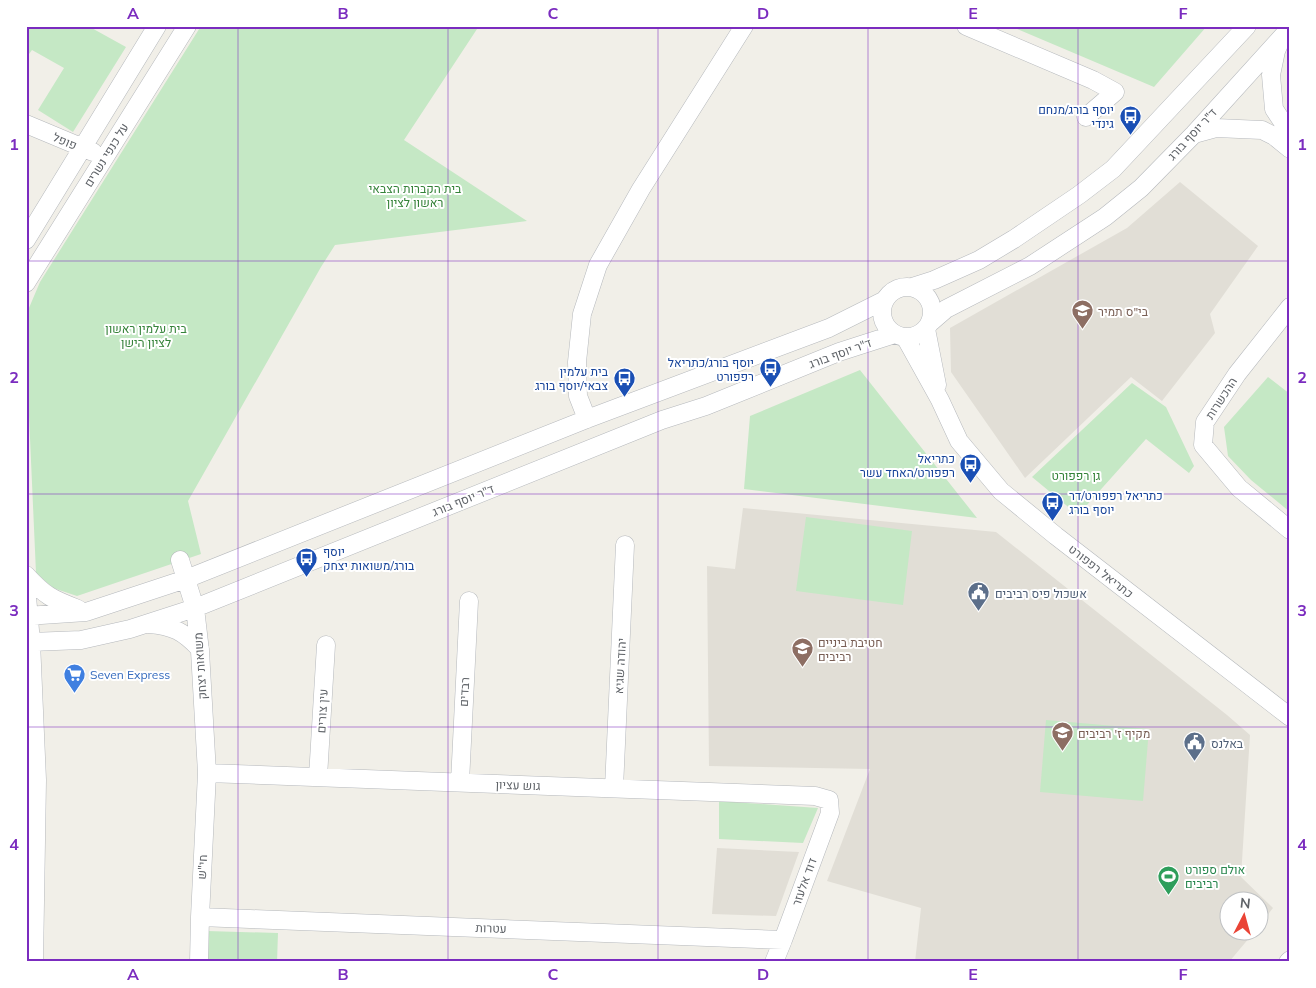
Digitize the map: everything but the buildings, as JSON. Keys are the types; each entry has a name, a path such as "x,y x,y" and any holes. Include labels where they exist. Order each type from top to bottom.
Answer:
{"street":[{"name":"על כנפי נשרים","path":"29,233 157,26"},
{"name":"על כנפי נשרים","path":"26,284 187,26"},
{"path":"587,419 578,396 577,362 582,314 598,265 641,189 744,26"},
{"path":"966,26 1093,80 1115,92 1086,117"},
{"path":"912,287 934,280 979,260 1079,196 1113,168 1247,26"},
{"path":"1286,31 1276,51 1271,75 1274,109 1282,121 1290,128"},
{"name":"ד\"ר יוסף בורג","path":"928,325 946,309 1030,266 1105,217 1141,188 1194,134 1286,31"},
{"name":"פופל","path":"26,124 104,157"},
{"path":"1194,134 1216,128 1262,130 1274,136 1290,149"},
{"path":"904,286 912,287 925,294 930,300 932,307 928,325 912,336 900,335 884,323 882,307 885,300 896,289 904,286"},
{"path":"28,616 86,612 186,579 587,419 829,328 885,300"},
{"name":"ההכשרות","path":"1290,307 1237,374 1205,422 1202,445 1239,488 1290,530"},
{"name":"כתריאל רפפורט","path":"928,325 940,400"},
{"name":"ד\"ר יוסף בורג","path":"29,641 81,640 130,629 195,608 662,420 706,406 846,349 900,335"},
{"name":"כתריאל רפפורט","path":"900,335 940,400 959,442 1002,491 1056,536 1290,716"},
{"name":"יהודה שגיא","path":"614,788 625,545"},
{"name":"משואות יצחק","path":"180,560 195,608 200,649 207,773"},
{"path":"26,575 41,592 56,601 86,612"},
{"path":"26,585 37,780 34,962"},
{"name":"רבדים","path":"460,782 469,601"},
{"path":"146,624 175,628 188,635 200,649"},
{"name":"עין צורים","path":"318,777 326,645"},
{"name":"גוש עציון","path":"207,773 815,796 829,800"},
{"name":"חי\"ש","path":"199,962 207,773"},
{"name":"דוד אלעזר","path":"774,962 830,813 829,800"},
{"name":"עטרות","path":"200,917 783,940"}],"shaded area":[{"name":"בי\"ס תמיר","path":"1180,182 1258,246 1210,314 1215,333 1162,401 1131,377 1025,478 951,372 950,328 1127,228"},
{"name":"מקיף ז' רביבים","path":"743,508 996,532 1250,735 1241,877 1254,890 1218,890 1218,940 1247,940 1229,962 915,962 921,908 827,881 870,769 709,766 707,566 735,569"},
{"path":"717,848 799,852 776,916 712,914"},
{"name":"מקיף ז' רביבים","path":"1268,903 1273,908 1268,914"}],"green space":[{"path":"26,26 88,26 126,47 73,132 38,110 64,68 32,50 26,58"},
{"name":"בית עלמין ראשון לציון הישן","path":"201,26 479,26 404,140 527,221 335,245 188,501 201,554 77,596 53,588 36,573 26,315 40,282"},
{"path":"1010,26 1207,26 1154,87"},
{"path":"860,370 977,518 744,489 750,416"},
{"path":"1268,377 1290,394 1290,512 1251,480 1228,456 1224,427"},
{"name":"גן רפפורט","path":"1132,383 1166,407 1194,466 1189,473 1146,439 1078,515 1032,477"},
{"path":"806,517 912,531 903,605 796,591"},
{"path":"1046,720 1149,729 1143,801 1040,792"},
{"path":"719,801 818,808 803,843 719,839"},
{"path":"207,931 278,933 277,962 206,962"}],"place":[{"name":"יוסף בורג/מנחם גינדי","path":"1130,135"},
{"name":"בי\"ס תמיר","path":"1082,330"},
{"name":"יוסף בורג/כתריאל רפפורט","path":"770,388"},
{"name":"בית עלמין צבאי/יוסף בורג","path":"624,397"},
{"name":"כתריאל רפפורט/האחד עשר","path":"971,484"},
{"name":"כתריאל רפפורט/דר יוסף בורג","path":"1053,521"},
{"name":"יוסף בורג/משואות יצחק","path":"307,577"},
{"name":"אשכול פיס רביבים","path":"979,612"},
{"name":"חטיבת ביניים רביבים","path":"802,668"},
{"name":"Seven Express","path":"74,693"},
{"name":"מקיף ז' רביבים","path":"1062,752"},
{"name":"באלנס","path":"1195,762"},
{"name":"אולם ספורט רביבים","path":"1169,895"}],"park label":[{"name":"בית הקברות הצבאי ראשון לציון","path":"415,195"}]}
